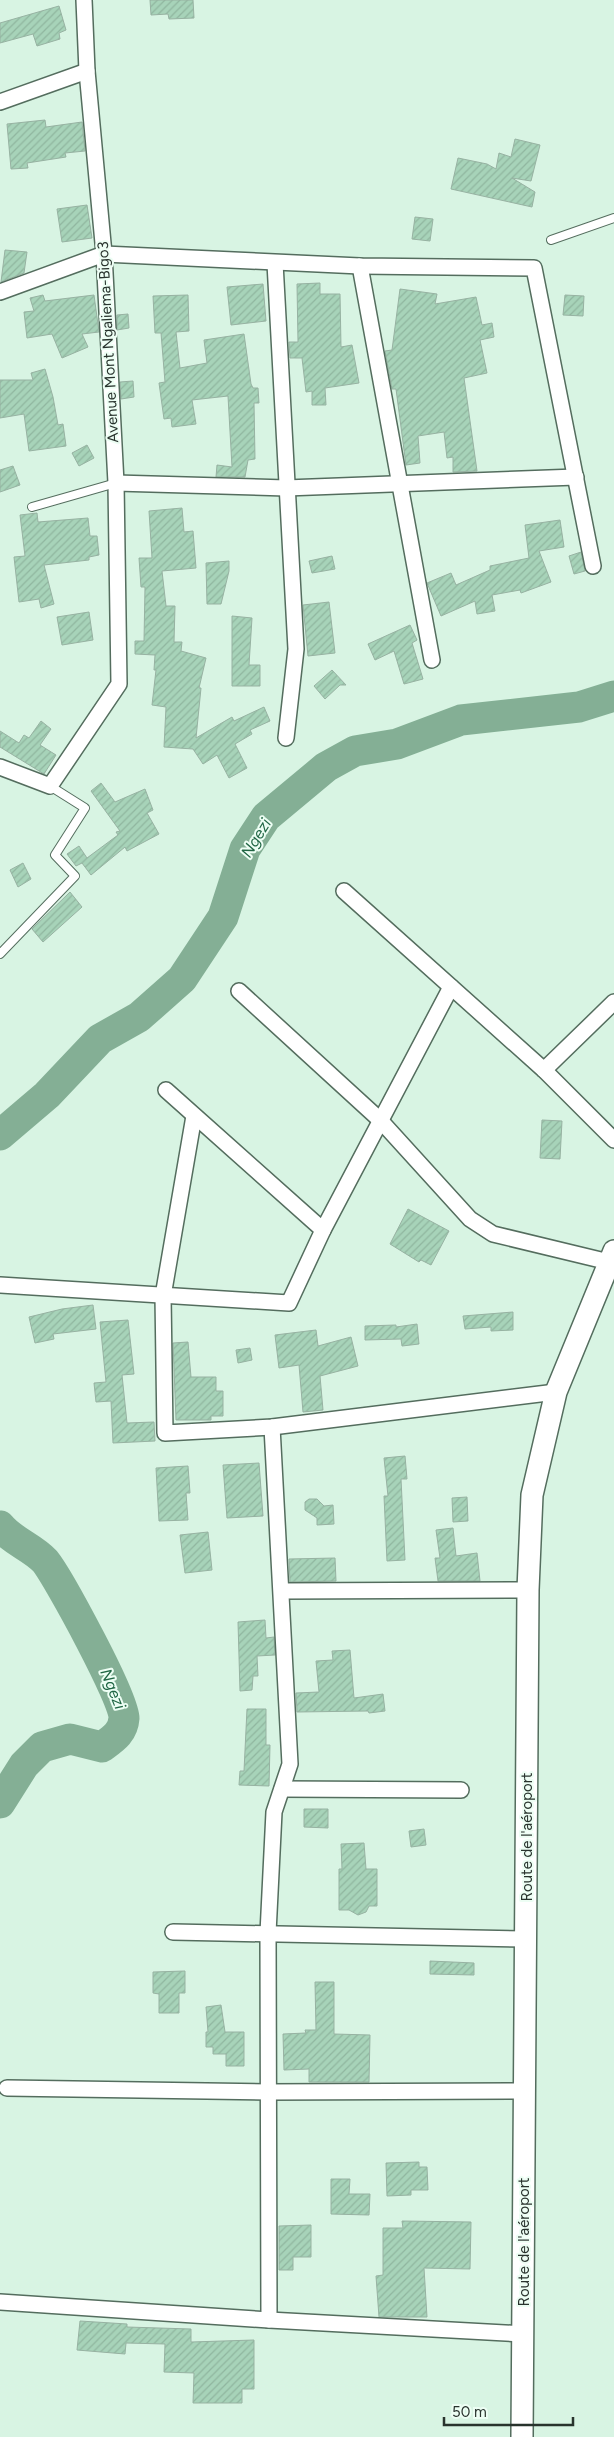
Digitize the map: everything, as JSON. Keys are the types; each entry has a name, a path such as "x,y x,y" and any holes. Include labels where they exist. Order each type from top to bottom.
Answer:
{"street":[{"name":"Avenue Mont Ngaliema-Bigo3","path":"50,786 119,684 116,483 104,254 88,70 84,0"},
{"path":"0,102 88,70"},
{"path":"0,292 104,254 360,266 534,268 593,566"},
{"path":"274,263 296,649 286,738"},
{"path":"360,266 432,660"},
{"path":"116,483 286,488 576,477"},
{"path":"0,767 50,786"},
{"path":"344,892 544,1070 614,1140"},
{"path":"0,1285 289,1303 323,1230 451,987"},
{"path":"239,991 380,1120 470,1219 493,1234 611,1257"},
{"path":"544,1070 614,1002"},
{"path":"166,1090 323,1230"},
{"path":"194,1116 163,1296 165,1433 272,1427 556,1392"},
{"name":"Route de l'aéroport","path":"522,2437 528,1590 532,1495 556,1392 611,1257"},
{"path":"269,2320 268,1933 274,1812 290,1764 272,1427"},
{"path":"282,1591 528,1590"},
{"path":"282,1789 461,1790"},
{"path":"173,1932 526,1939"},
{"path":"7,2088 268,2092 525,2091"},
{"path":"0,2302 269,2320 524,2334"}],"lane":[{"path":"550,240 614,218"},
{"path":"32,507 116,483"},
{"path":"0,954 75,876 55,855 85,808 50,786"}],"building":[{"path":"150,0 193,0 194,18 169,19 168,14 151,15"},
{"path":"59,6 66,30 59,33 60,39 37,46 33,34 0,43 0,23"},
{"path":"45,120 46,127 82,122 85,151 65,153 66,157 27,163 28,168 11,169 7,124"},
{"path":"515,139 540,145 531,181 512,178 535,192 532,207 451,189 458,158 487,164 496,169 499,153 511,157"},
{"path":"87,205 92,238 62,242 57,209"},
{"path":"415,217 433,219 430,241 412,239"},
{"path":"5,250 27,252 24,273 1,282"},
{"path":"320,283 320,294 340,294 341,347 352,345 359,383 325,388 326,405 312,405 312,391 306,392 302,358 290,358 289,342 298,342 297,284"},
{"path":"263,284 266,321 231,325 227,287"},
{"path":"400,289 437,294 435,304 476,297 482,325 492,323 494,337 480,340 487,373 464,378 477,471 453,472 453,457 447,458 444,432 418,436 420,463 406,465 396,389 392,389 385,351 392,350"},
{"path":"43,295 45,301 94,295 99,332 82,334 88,347 62,358 52,334 27,338 24,312 34,311 30,298"},
{"path":"188,295 189,331 176,332 180,368 207,363 204,340 244,334 251,384 253,388 258,388 259,403 254,403 255,459 248,460 245,477 216,477 217,465 232,467 228,396 192,400 196,424 172,427 171,418 164,419 159,383 165,382 161,333 155,333 153,296"},
{"path":"565,295 584,296 583,316 563,315"},
{"path":"128,314 129,328 117,330 117,315"},
{"path":"45,369 58,425 63,424 66,446 29,451 24,414 0,418 0,380 33,380 31,373"},
{"path":"133,381 134,397 121,399 120,382"},
{"path":"87,445 94,458 79,466 72,453"},
{"path":"13,466 20,485 0,492 0,470"},
{"path":"182,508 184,532 193,531 196,568 162,571 166,606 175,606 174,642 182,642 181,651 206,658 199,688 201,688 196,738 232,717 234,721 264,707 270,721 250,730 252,734 235,744 247,768 229,778 217,755 203,764 193,749 164,747 166,707 152,705 156,670 154,670 155,655 135,654 135,641 144,641 145,587 141,587 139,558 152,558 149,511"},
{"path":"37,513 38,522 88,518 90,536 97,536 99,555 89,557 89,560 44,565 54,604 41,608 39,599 19,602 14,557 25,556 20,515"},
{"path":"560,520 564,547 539,551 551,582 521,593 520,590 492,595 495,611 477,614 475,601 441,616 427,583 451,573 456,585 490,570 490,566 529,558 525,525"},
{"path":"581,552 585,571 574,574 569,556"},
{"path":"332,556 335,569 312,573 309,561"},
{"path":"229,561 229,571 221,604 207,604 206,563"},
{"path":"329,602 335,653 308,656 303,605"},
{"path":"89,612 93,640 62,645 57,617"},
{"path":"232,616 252,618 249,665 260,665 260,686 232,686"},
{"path":"410,625 417,640 412,643 423,679 404,684 394,651 375,660 368,644"},
{"path":"332,670 346,685 340,685 325,699 314,686"},
{"path":"41,721 51,729 40,745 56,755 44,774 0,747 0,731 19,743 24,735 29,738"},
{"path":"101,783 115,802 145,789 153,810 147,813 159,834 127,851 125,847 91,875 82,863 76,866 67,854 79,846 87,858 118,835 116,832 120,831 91,791"},
{"path":"23,863 31,879 18,887 10,870"},
{"path":"70,892 82,907 43,942 32,929"},
{"path":"542,1120 562,1121 560,1159 540,1158"},
{"path":"408,1209 449,1231 431,1265 421,1260 419,1262 390,1244"},
{"path":"93,1305 96,1329 53,1334 54,1339 35,1343 29,1317 62,1309"},
{"path":"513,1312 513,1330 491,1331 491,1327 465,1329 463,1316"},
{"path":"128,1320 134,1374 122,1375 127,1423 154,1422 155,1441 113,1443 111,1401 96,1402 94,1383 106,1382 100,1322"},
{"path":"417,1324 419,1344 402,1346 401,1339 365,1340 365,1326 396,1325 396,1327"},
{"path":"316,1330 318,1346 351,1337 358,1366 320,1376 323,1410 303,1412 299,1365 279,1368 275,1335"},
{"path":"188,1342 191,1377 216,1377 216,1391 223,1391 223,1416 211,1416 211,1420 176,1420 173,1343"},
{"path":"250,1348 252,1360 238,1363 236,1350"},
{"path":"405,1456 407,1479 401,1479 405,1560 387,1561 384,1496 388,1496 384,1458"},
{"path":"259,1463 263,1516 227,1518 223,1465"},
{"path":"188,1466 190,1493 186,1493 188,1520 159,1521 156,1468"},
{"path":"467,1497 468,1521 453,1522 452,1498"},
{"path":"309,1499 317,1499 324,1506 333,1505 334,1524 317,1525 317,1518 305,1510 305,1502"},
{"path":"453,1528 456,1556 477,1553 480,1581 438,1581 435,1558 440,1558 436,1530"},
{"path":"208,1532 212,1570 185,1573 180,1535"},
{"path":"335,1558 336,1581 290,1582 289,1559"},
{"path":"265,1620 266,1638 274,1637 275,1655 257,1656 258,1676 253,1676 252,1690 240,1691 238,1622"},
{"path":"350,1650 354,1698 383,1694 385,1711 369,1713 368,1711 297,1712 296,1693 319,1692 316,1661 333,1660 332,1651"},
{"path":"247,1709 266,1709 266,1745 270,1745 269,1786 239,1785 240,1771 244,1771"},
{"path":"304,1809 328,1809 328,1828 304,1827"},
{"path":"424,1829 426,1845 411,1847 409,1831"},
{"path":"364,1843 366,1869 377,1869 377,1906 369,1906 366,1912 358,1915 349,1910 339,1910 339,1869 342,1869 341,1844"},
{"path":"430,1961 474,1963 474,1975 430,1974"},
{"path":"185,1971 185,1993 179,1993 179,2013 159,2013 159,1994 153,1993 153,1972"},
{"path":"315,1982 334,1982 334,2034 370,2035 369,2082 309,2082 309,2069 284,2070 283,2034 306,2033 305,2030 316,2030"},
{"path":"221,2005 225,2032 244,2032 244,2066 226,2066 226,2054 213,2054 213,2047 206,2047 206,2032 208,2032 206,2007"},
{"path":"419,2162 419,2167 427,2167 428,2190 411,2190 411,2195 387,2196 386,2163"},
{"path":"331,2179 350,2179 349,2194 370,2194 369,2215 331,2214"},
{"path":"402,2221 471,2222 470,2269 424,2268 427,2317 379,2317 376,2276 383,2275 383,2228 403,2228"},
{"path":"311,2225 311,2257 293,2257 293,2270 279,2270 279,2226"},
{"path":"80,2321 127,2324 127,2327 191,2329 191,2342 254,2340 254,2389 242,2389 242,2403 193,2403 194,2373 164,2372 165,2344 126,2343 125,2354 77,2350"}],"waterway":[{"name":"Ngezi","path":"0,1135 47,1095 100,1039 139,1017 182,979 223,917 245,849 266,817 326,767 355,751 397,744 461,720 579,707 614,696"},
{"name":"Ngezi","path":"0,1526 10,1536 45,1561 76,1613 103,1666 122,1707 124,1718 120,1732 102,1747 70,1739 42,1747 24,1765 0,1803"}]}
